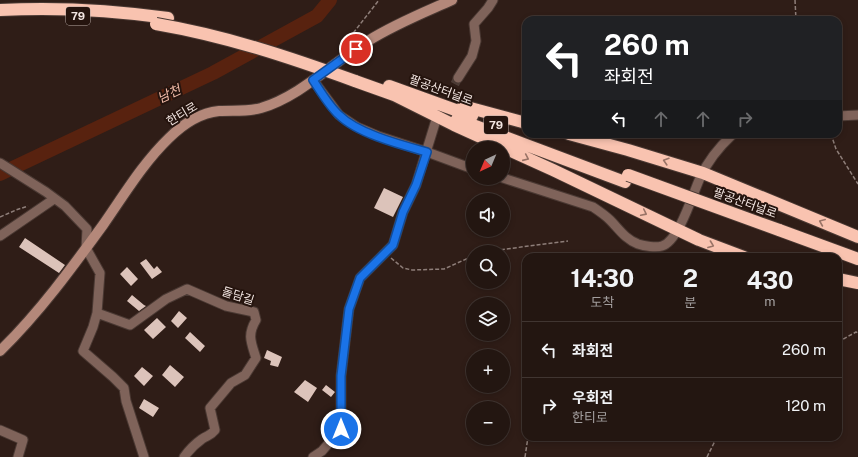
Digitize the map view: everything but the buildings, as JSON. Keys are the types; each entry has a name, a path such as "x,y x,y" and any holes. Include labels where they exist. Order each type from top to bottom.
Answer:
{"highway":[{"name":"팔공산터널로","path":"0,10 45,8 123,12 168,18 209,26 264,42 778,234 839,253"},
{"name":"팔공산터널로","path":"0,18 42,16 88,17 156,24 208,34 247,44 359,78"},
{"path":"395,91 522,122"},
{"path":"395,91 454,126 553,170 699,240 733,253"},
{"path":"584,138 703,173 858,238"},
{"name":"팔공산터널로","path":"778,234 820,253"},
{"name":"팔공산터널로","path":"842,254 858,259"},
{"path":"842,262 858,268"},
{"path":"842,280 858,283"}],"street":[{"name":"한티로","path":"0,351 25,325 62,282 143,168 168,138 177,130 193,120 210,113 217,111 249,111 284,99 356,49 400,23 452,0"},
{"path":"458,78 472,56 476,41 474,24 493,0"},
{"path":"313,80 339,116 357,128 466,166"},
{"path":"842,116 858,115"},
{"path":"313,457 322,451 341,429 341,376 349,309 360,278 393,245 403,212 416,185 436,120"},
{"path":"510,180 593,207 610,220 624,236 638,244 662,246 670,241 678,230 710,158 729,138"},
{"path":"0,163 65,206 87,229 86,248 100,274 97,313 83,351 124,388 126,401 144,457"},
{"path":"0,236 54,199"},
{"name":"돌담길","path":"97,313 130,325 166,299 186,289 226,306 254,312 256,320 251,329 251,342 256,358 245,375 231,383 210,408 215,430 210,436 204,437 199,441 184,457"},
{"path":"0,430 23,440 18,457"}],"path":[{"path":"356,49 353,38 354,32 379,0"},
{"path":"795,0 796,16"},
{"path":"832,138 836,149 858,184"},
{"path":"510,249 568,241"},
{"path":"385,253 403,268 412,270 444,270 466,259"},
{"path":"842,340 858,332"},
{"path":"525,457 527,441"},
{"path":"707,457 715,441"}],"waterway":[{"name":"남천","path":"0,174 213,73 317,16 330,0"}],"tunnel":[{"path":"436,120 458,78"}],"route":[{"path":"341,429 341,376 349,309 360,278 393,245 403,212 416,185 427,152 411,148 357,128 339,116 328,102 313,80 356,49"}]}
